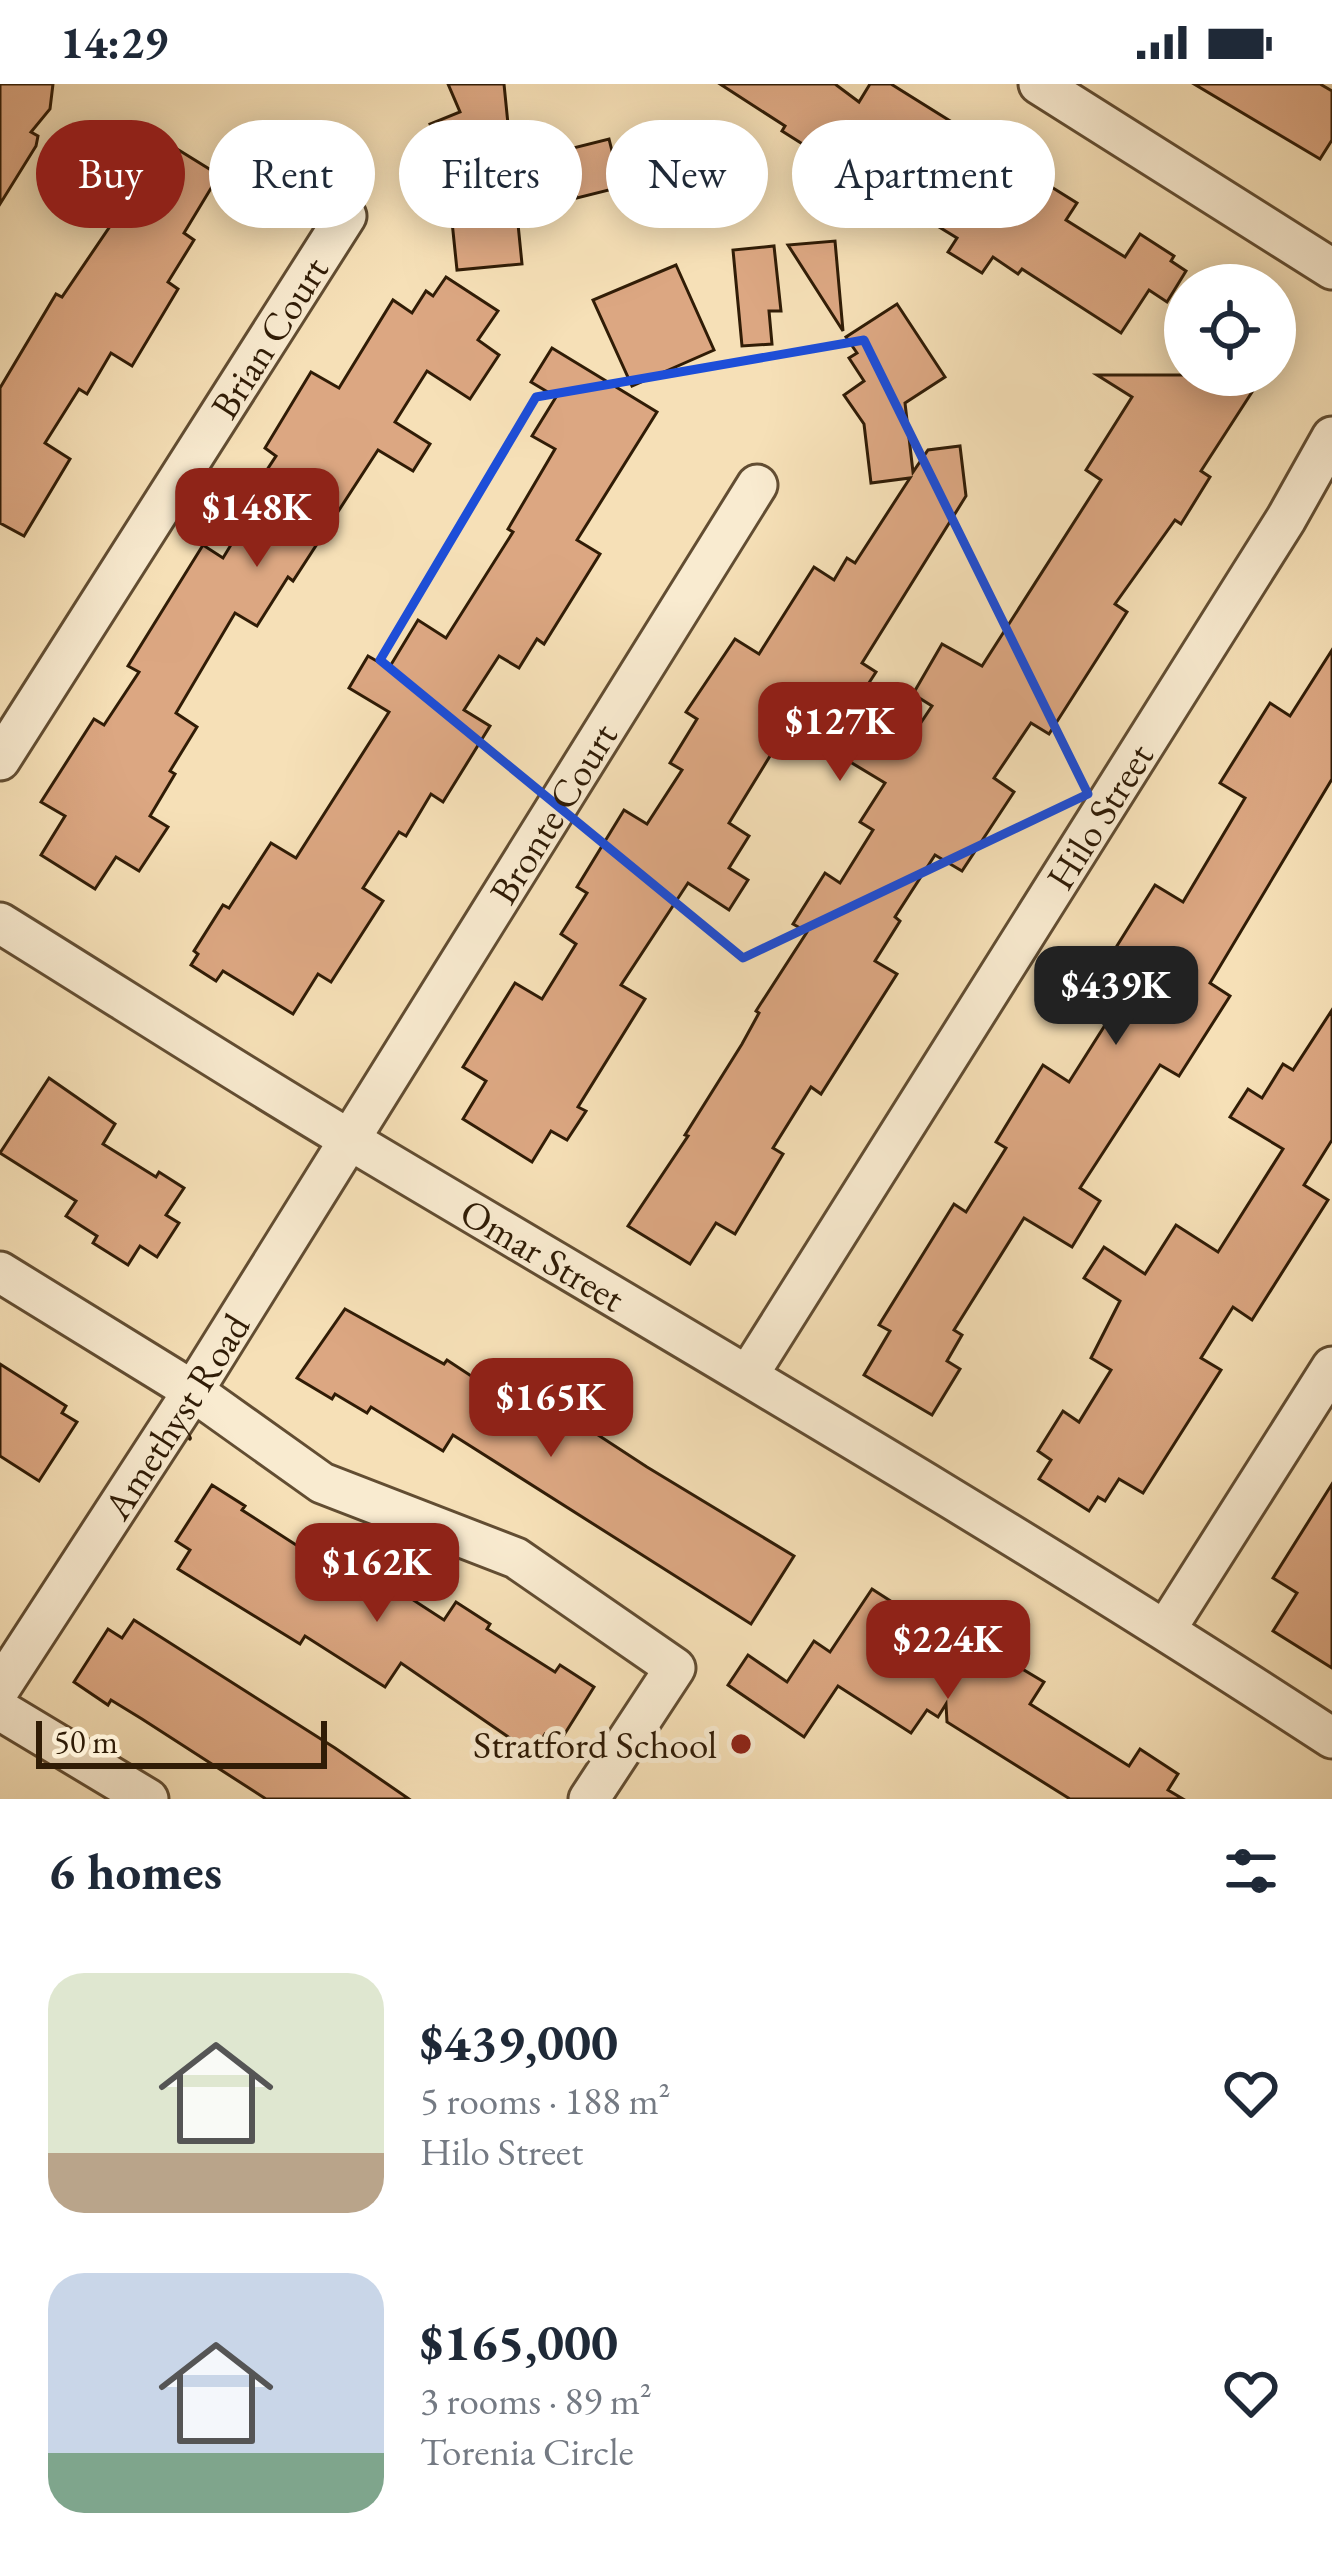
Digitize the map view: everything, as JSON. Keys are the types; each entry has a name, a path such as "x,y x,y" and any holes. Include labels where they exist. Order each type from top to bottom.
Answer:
{"street":[{"path":"1039,84 1332,269"},
{"name":"Brian Court","path":"0,760 338,228"},
{"name":"Hilo Street","path":"748,1375 1286,519 1332,437"},
{"name":"Bronte Court","path":"350,1140 757,485"},
{"name":"Omar Street","path":"0,923 350,1140 1166,1629 1332,1738"},
{"name":"Amethyst Road","path":"0,1688 350,1140"},
{"path":"0,1272 193,1391 322,1483 516,1558 675,1668 589,1799"},
{"path":"1166,1629 1332,1366"},
{"path":"0,1710 148,1799"}],"highlighted area":[{"path":"864,340 1088,794 743,958 380,660 536,397"}],"building":[{"path":"0,84 53,84 50,109 36,120 31,132 36,135 36,146 0,204"},
{"path":"448,84 504,84 508,120 440,120 460,112"},
{"path":"720,84 835,84 859,102 870,84 891,84 949,120 792,120 792,137 782,131 785,126"},
{"path":"1194,84 1320,84 1332,91 1332,140 1320,159"},
{"path":"606,140 606,191 582,197 582,146"},
{"path":"185,154 209,169 209,192 184,233 194,240 168,282 178,289 132,366 111,353 87,394 79,389 45,443 70,459 24,536 0,523 0,388 56,294 62,297 109,228 185,228"},
{"path":"1055,189 1077,203 1066,220 1125,257 1140,234 1174,256 1171,261 1176,264 1164,264 1164,300 1149,290 1121,333 1022,269 1018,274 993,257 982,273 948,252 957,238 941,228 1055,228"},
{"path":"453,228 518,228 522,264 457,270"},
{"path":"835,241 843,331 788,245"},
{"path":"774,246 781,311 769,311 772,344 742,346 733,250"},
{"path":"676,265 714,350 632,386 593,300"},
{"path":"446,277 498,311 478,340 499,355 470,399 427,371 395,422 430,444 413,471 378,450 293,581 288,577 257,626 235,613 176,713 197,727 150,816 168,827 139,871 116,857 95,889 41,855 65,816 41,802 94,719 104,725 139,672 128,666 203,545 223,558 257,502 249,497 276,456 265,448 311,372 339,388 393,300 412,313 426,291 433,296"},
{"path":"897,304 945,377 905,403 913,472 928,450 960,446 966,496 862,663 876,672 843,723 898,757 932,706 913,694 942,644 982,666 1101,480 1086,470 1132,397 1097,375 1164,375 1164,396 1249,396 1201,471 1210,477 1181,524 1175,520 1115,604 1127,612 1049,734 1031,723 994,778 1014,792 962,871 935,855 895,917 900,921 875,961 897,974 821,1094 811,1087 773,1148 783,1154 735,1234 716,1223 690,1264 628,1226 688,1136 756,1011 807,932 793,924 825,873 840,883 873,830 860,822 885,783 789,725 729,823 749,836 729,868 748,880 729,910 688,883 621,985 645,999 578,1107 586,1111 567,1140 551,1131 532,1162 463,1119 486,1081 463,1067 515,983 542,999 576,944 561,934 587,893 577,887 624,810 647,824 682,770 670,763 697,719 686,712 735,639 759,654 814,567 834,580 847,558 855,563 910,478 871,483 864,424 844,395 864,381 849,358 857,353 846,337"},
{"path":"552,348 657,412 577,540 600,554 544,644 537,639 519,668 499,656 464,710 490,726 443,802 431,794 406,836 399,832 363,888 383,901 331,982 318,974 293,1014 223,971 216,981 191,965 198,954 194,951 223,905 229,908 271,843 296,858 389,712 349,688 368,656 389,668 418,620 446,638 513,532 508,529 555,449 532,436 556,397 531,382"},
{"path":"1332,650 1332,779 1210,983 1230,996 1179,1076 1160,1065 1080,1188 1100,1201 1072,1247 1024,1218 954,1330 962,1335 947,1361 960,1369 932,1415 864,1375 890,1331 879,1325 954,1204 966,1212 1006,1148 996,1142 1043,1065 1069,1082 1119,1003 1112,999 1125,977 1105,965 1155,885 1183,902 1245,798 1220,783 1270,703 1290,716"},
{"path":"1332,1010 1332,1140 1304,1185 1328,1200 1252,1320 1233,1307 1201,1358 1221,1370 1143,1493 1119,1479 1105,1501 1098,1497 1089,1511 1039,1479 1051,1460 1038,1451 1063,1411 1079,1422 1111,1370 1091,1358 1120,1301 1084,1278 1104,1247 1145,1274 1176,1225 1218,1252 1283,1149 1230,1117 1248,1089 1262,1098 1283,1064 1293,1070"},
{"path":"49,1078 115,1124 103,1144 156,1177 159,1172 184,1188 166,1215 179,1223 157,1257 140,1246 128,1265 93,1243 97,1236 66,1216 76,1201 0,1153"},
{"path":"345,1309 444,1364 447,1360 500,1395 511,1378 794,1556 751,1624 453,1435 443,1451 371,1407 367,1413 297,1378"},
{"path":"0,1364 66,1406 62,1413 77,1422 39,1481 0,1456"},
{"path":"1332,1484 1332,1668 1273,1631 1297,1593 1273,1578"},
{"path":"212,1485 245,1506 242,1510 358,1585 365,1573 381,1579 444,1620 456,1602 490,1624 487,1629 555,1672 560,1665 594,1687 559,1743 545,1734 533,1754 401,1663 385,1687 305,1636 300,1644 178,1569 190,1550 176,1541"},
{"path":"872,1589 996,1669 1004,1658 1044,1682 1030,1704 1129,1766 1140,1749 1178,1774 1168,1790 1183,1799 1070,1799 947,1722 946,1704 938,1717 927,1710 911,1733 838,1686 804,1737 728,1685 748,1655 787,1682 814,1641 830,1652"},
{"path":"134,1620 409,1799 266,1799 111,1700 108,1705 74,1682 108,1629 122,1638"}],"place":[{"name":"Stratford School","path":"741,1744"}]}
